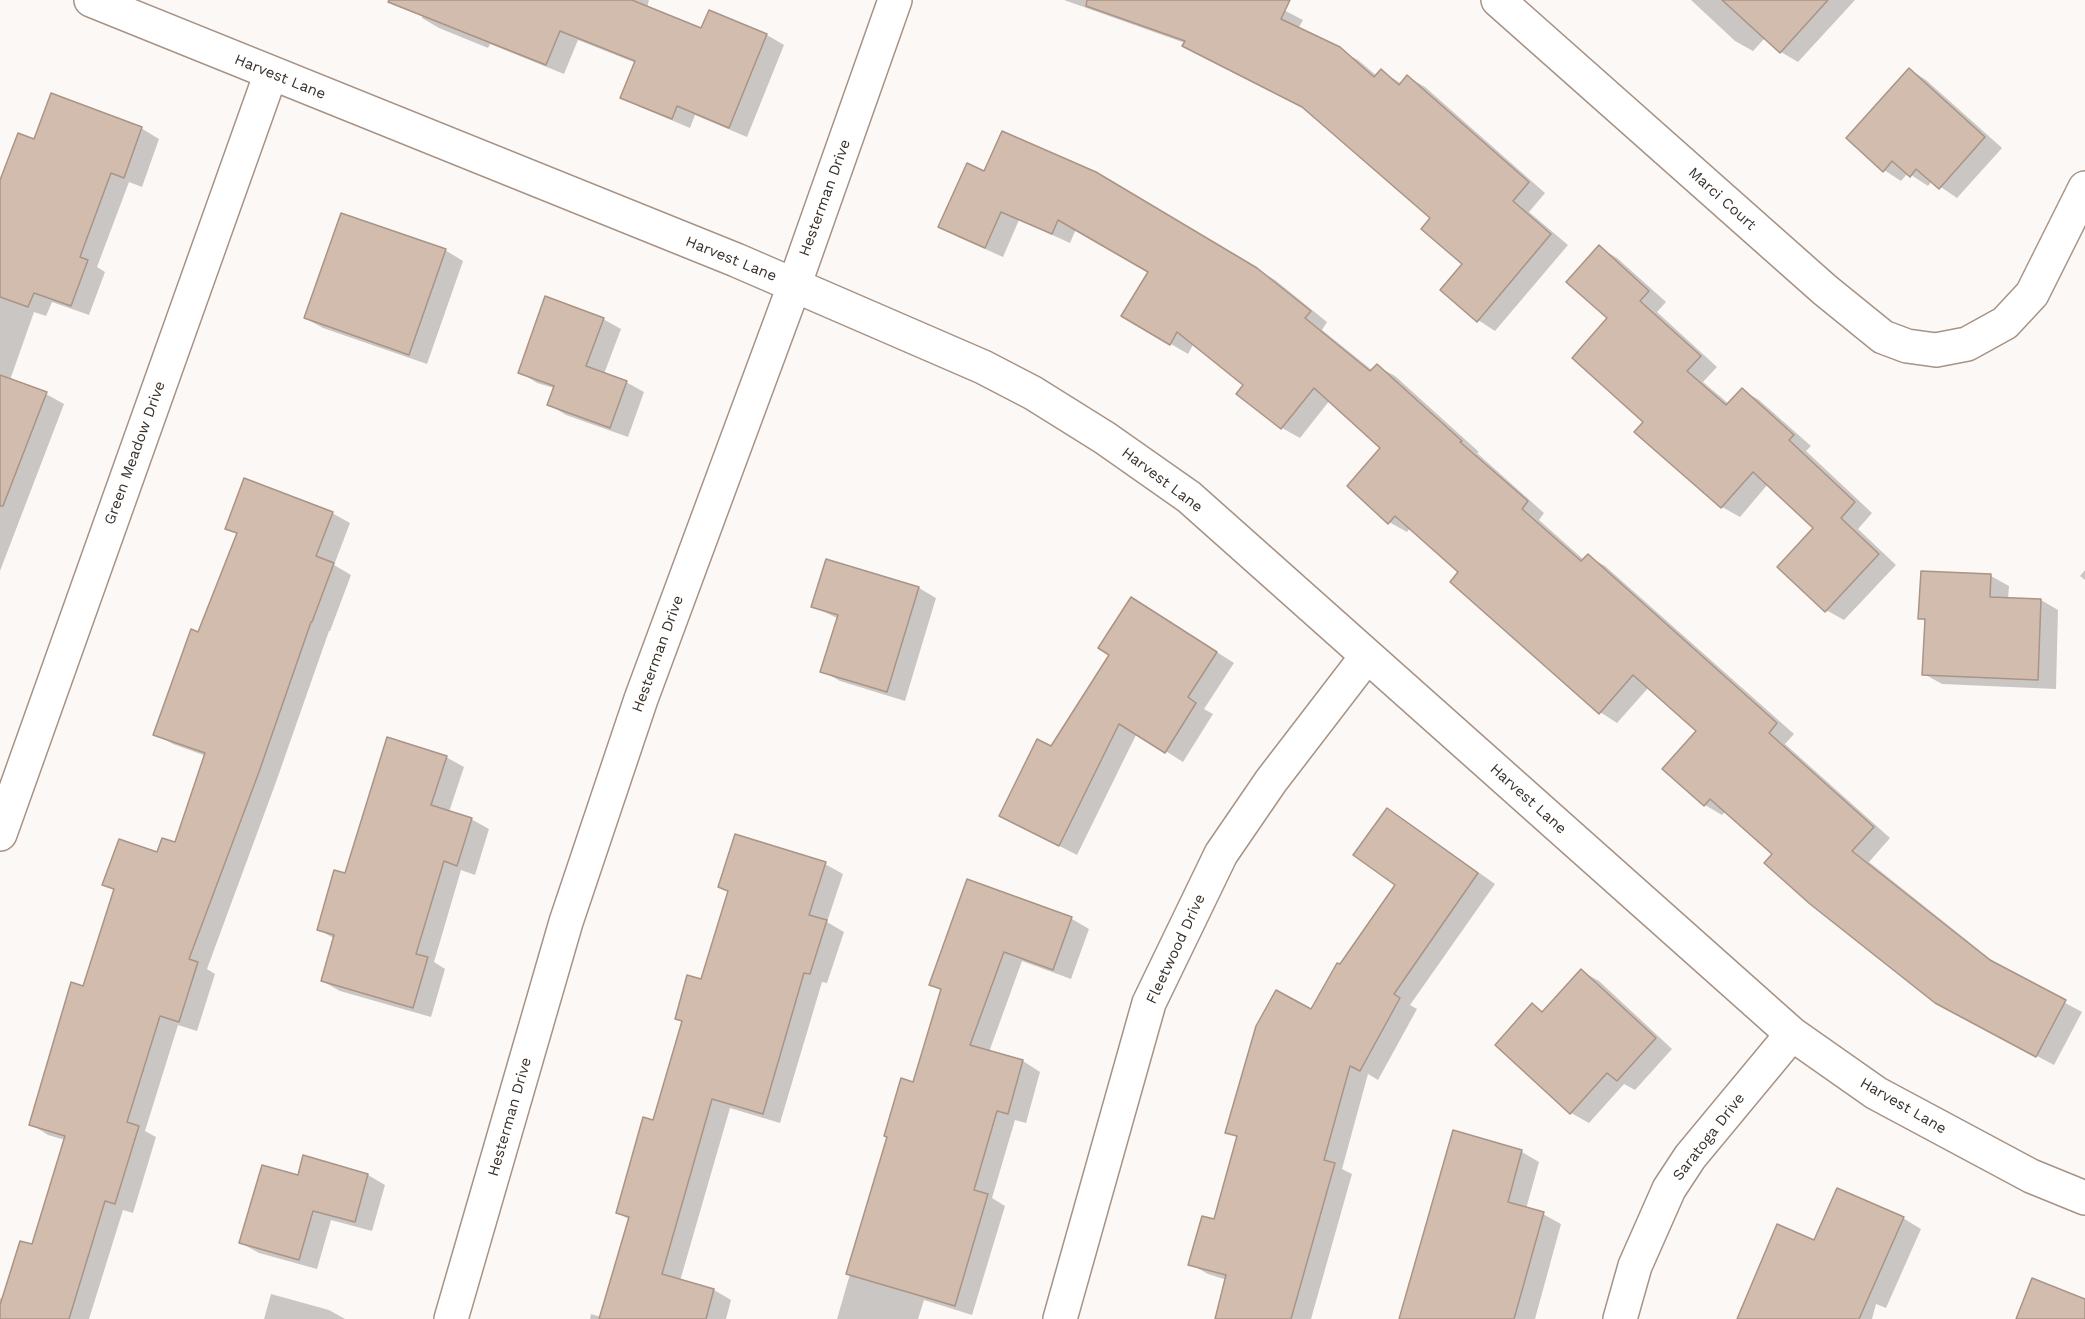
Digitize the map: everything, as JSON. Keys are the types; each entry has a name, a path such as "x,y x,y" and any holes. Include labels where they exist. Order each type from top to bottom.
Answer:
{"street":[{"name":"Harvest Lane","path":"91,0 736,260 983,367 1033,393 1105,438 1189,497 1792,1034 1876,1093 2031,1176 2085,1198"},
{"name":"Hesterman Drive","path":"451,1319 566,922 641,699 794,286 896,0"},
{"name":"Marci Court","path":"1498,0 1824,290 1883,337 1907,346 1936,350 1967,344 2005,323 2032,294 2085,188"},
{"name":"Green Meadow Drive","path":"0,834 271,73"},
{"name":"Fleetwood Drive","path":"1060,1319 1149,1003 1221,854 1270,781 1367,656"},
{"name":"Saratoga Drive","path":"1620,1319 1635,1266 1669,1189 1690,1157 1792,1034"}],"building":[{"path":"389,0 632,0 701,28 709,10 767,34 729,128 677,106 672,119 620,98 635,61 560,31 546,65 388,2"},
{"path":"1087,0 1290,0 1281,19 1340,47 1374,77 1381,69 1399,85 1407,75 1529,182 1513,201 1551,234 1477,322 1440,290 1462,264 1421,229 1430,218 1302,107 1182,46 1185,41 1086,6"},
{"path":"1722,0 1828,0 1780,53"},
{"path":"1909,68 1985,137 1939,189 1916,169 1910,177 1892,161 1883,172 1846,138"},
{"path":"51,93 142,127 124,178 111,173 80,257 88,260 71,306 34,293 28,307 0,297 0,180 18,133 34,139"},
{"path":"1002,131 1096,172 1257,268 1311,311 1305,318 1370,371 1377,364 1462,441 1460,442 1528,501 1522,509 1581,561 1588,554 1777,723 1769,733 1874,827 1852,851 1990,960 2066,1000 2036,1057 1935,1003 1810,904 1764,863 1772,854 1710,799 1704,806 1662,769 1696,731 1633,675 1599,714 1450,582 1458,572 1395,516 1388,524 1347,486 1380,448 1314,388 1281,429 1236,394 1243,385 1177,332 1170,345 1121,316 1148,272 1058,220 1052,234 1001,212 985,248 938,227 967,163 984,171"},
{"path":"341,213 446,249 409,355 304,318"},
{"path":"1599,245 1649,291 1640,301 1701,356 1687,371 1726,405 1742,388 1794,435 1789,440 1855,502 1841,518 1879,554 1825,612 1777,567 1813,528 1753,472 1721,508 1634,432 1643,422 1572,358 1607,318 1566,282"},
{"path":"545,296 604,318 586,366 627,381 610,428 547,405 554,386 518,373"},
{"path":"0,375 47,392 3,506 0,506"},
{"path":"244,478 333,512 316,556 334,563 189,959 198,962 179,1022 160,1016 127,1122 139,1126 115,1204 105,1201 69,1319 0,1319 0,1305 20,1241 32,1244 65,1136 29,1125 71,982 83,986 114,889 102,885 119,839 157,852 162,838 175,842 205,753 153,735 191,629 198,632 237,533 225,529"},
{"path":"826,559 919,587 887,692 820,672 838,615 811,607"},
{"path":"1921,571 1991,574 1990,597 2041,599 2038,680 1922,675 1925,619 1918,619"},
{"path":"1131,597 1217,652 1188,697 1196,703 1165,753 1119,724 1059,846 999,816 1037,739 1051,746 1109,655 1098,648"},
{"path":"387,737 447,756 431,805 472,818 457,866 444,861 416,954 428,957 413,1008 321,981 334,935 317,930 334,870 345,873"},
{"path":"1387,808 1478,873 1394,994 1400,998 1360,1071 1350,1066 1324,1160 1335,1163 1291,1319 1215,1319 1226,1275 1188,1265 1202,1216 1214,1219 1237,1136 1225,1133 1256,1026 1276,990 1311,1009 1337,963 1340,964 1395,885 1353,855"},
{"path":"735,834 826,862 809,915 827,920 810,974 804,973 763,1114 712,1099 662,1274 714,1289 706,1319 599,1319 629,1217 616,1213 643,1117 653,1120 682,1021 675,1019 687,975 701,979 728,891 718,887"},
{"path":"967,879 1072,917 1053,970 1004,952 970,1045 1023,1060 1008,1114 997,1111 974,1190 988,1194 955,1306 846,1274 887,1137 884,1136 901,1078 913,1082 941,989 929,985"},
{"path":"1581,969 1656,1038 1617,1081 1607,1073 1570,1114 1495,1045 1532,1003 1542,1012"},
{"path":"1453,1130 1522,1150 1508,1202 1544,1212 1514,1319 1399,1319"},
{"path":"303,1155 368,1174 355,1222 313,1211 299,1260 239,1243 262,1165 298,1175"},
{"path":"1837,1188 1904,1217 1859,1319 1737,1319 1777,1224 1814,1240"},
{"path":"2032,1278 2085,1299 2085,1319 2016,1319"}]}
